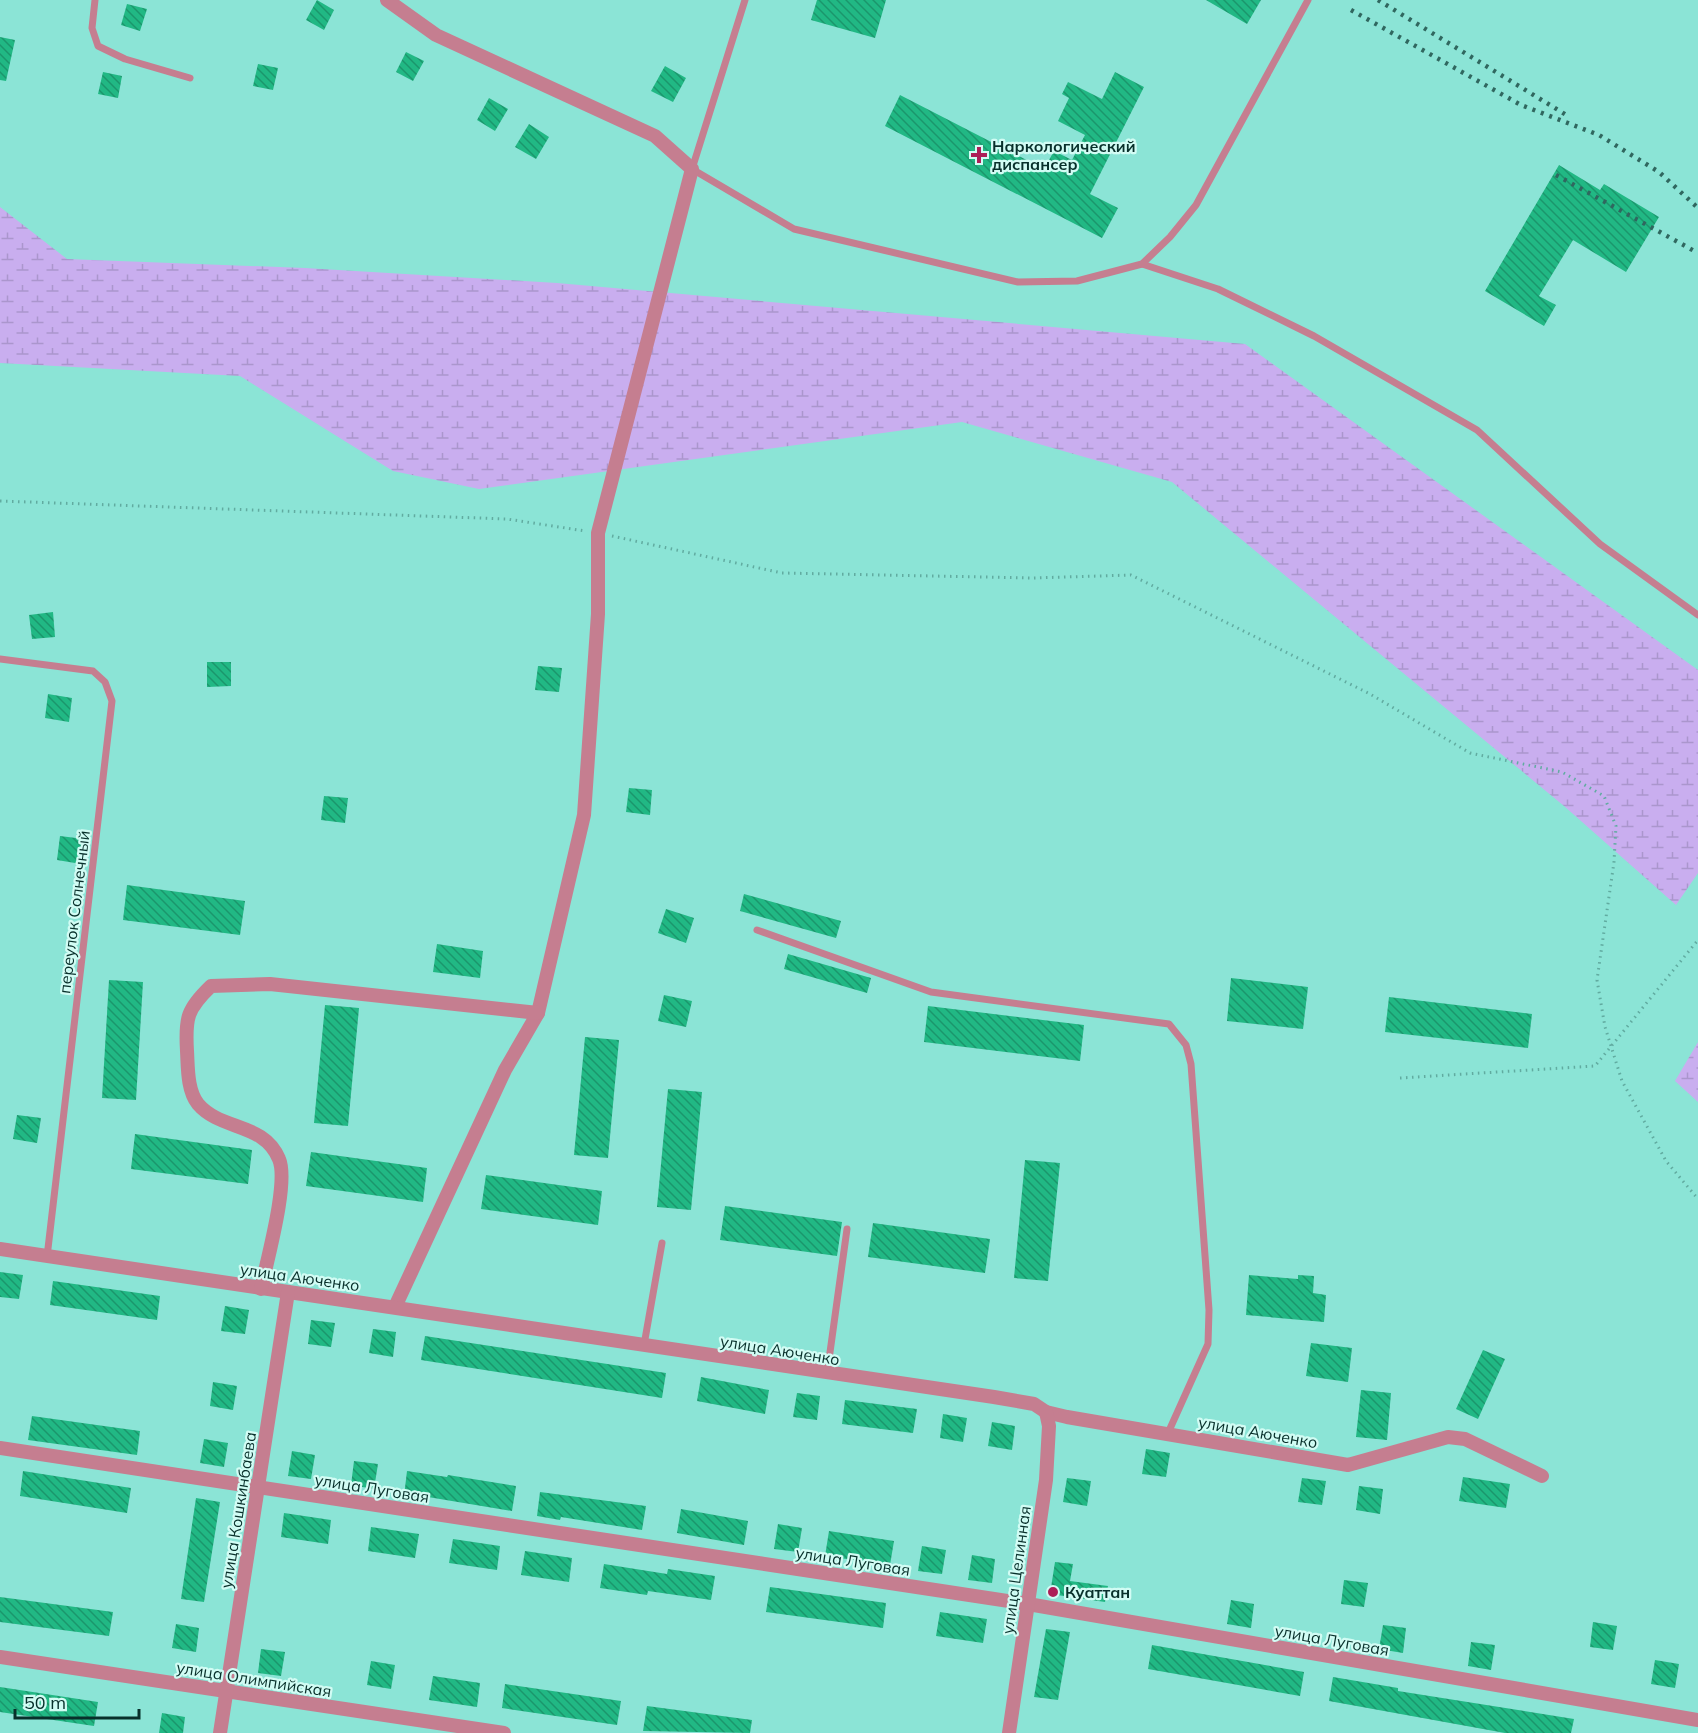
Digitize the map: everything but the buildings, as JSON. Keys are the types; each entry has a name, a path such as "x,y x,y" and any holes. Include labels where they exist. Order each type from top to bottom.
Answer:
{"street":[{"path":"387,0 436,35 655,135 692,169 598,533 598,614 584,815 538,1013 505,1070 395,1308"},
{"path":"261,1289 284,1173 273,1147 258,1132 224,1120 198,1103 188,1078 185,1022 198,999 211,986 270,984 538,1013"},
{"name":"улица Аюченко","path":"0,1249 1034,1404 1046,1412 1348,1465 1448,1437 1465,1439 1542,1476"},
{"name":"улица Кошкинбаева","path":"220,1733 288,1292"},
{"name":"улица Целинная","path":"1009,1733 1049,1442 1046,1412"},
{"name":"улица Луговая","path":"0,1448 1028,1604 1698,1720"},
{"name":"улица Олимпийская","path":"0,1657 504,1733"}],"lane":[{"path":"95,0 92,28 99,46 125,59 190,78"},
{"path":"745,0 692,169 794,229 1018,282 1077,281 1142,264 1170,237 1196,206 1308,0"},
{"path":"1142,264 1218,289 1314,336 1477,430 1600,544 1698,615"},
{"name":"переулок Солнечный","path":"0,659 93,671 105,682 112,701 46,1257"},
{"path":"757,930 931,992 1169,1024 1186,1045 1191,1064 1209,1310 1208,1344 1168,1433"},
{"path":"827,1374 847,1229"},
{"path":"644,1345 662,1243"}],"path":[{"path":"0,501 507,519 598,533 782,573 1033,578 1131,575 1370,694 1470,753 1562,772 1604,796 1616,826 1614,862 1597,980 1600,1004 1622,1081 1666,1161 1698,1199"},
{"path":"1400,1078 1595,1066 1698,940"}],"green space":[{"path":"0,207 67,259 305,268 557,283 1245,344 1698,670 1698,873 1676,905 1564,806 1172,482 962,422 479,489 393,471 240,376 0,363"},
{"path":"1698,1042 1698,1102 1675,1081"}],"railway":[{"path":"1378,0 1568,116"},
{"path":"1351,10 1521,105 1599,135 1659,172 1698,208"},
{"path":"1556,175 1698,253"}],"place":[{"name":"Наркологический диспансер","path":"979,155"},
{"name":"Куаттан","path":"1053,1592"}]}
